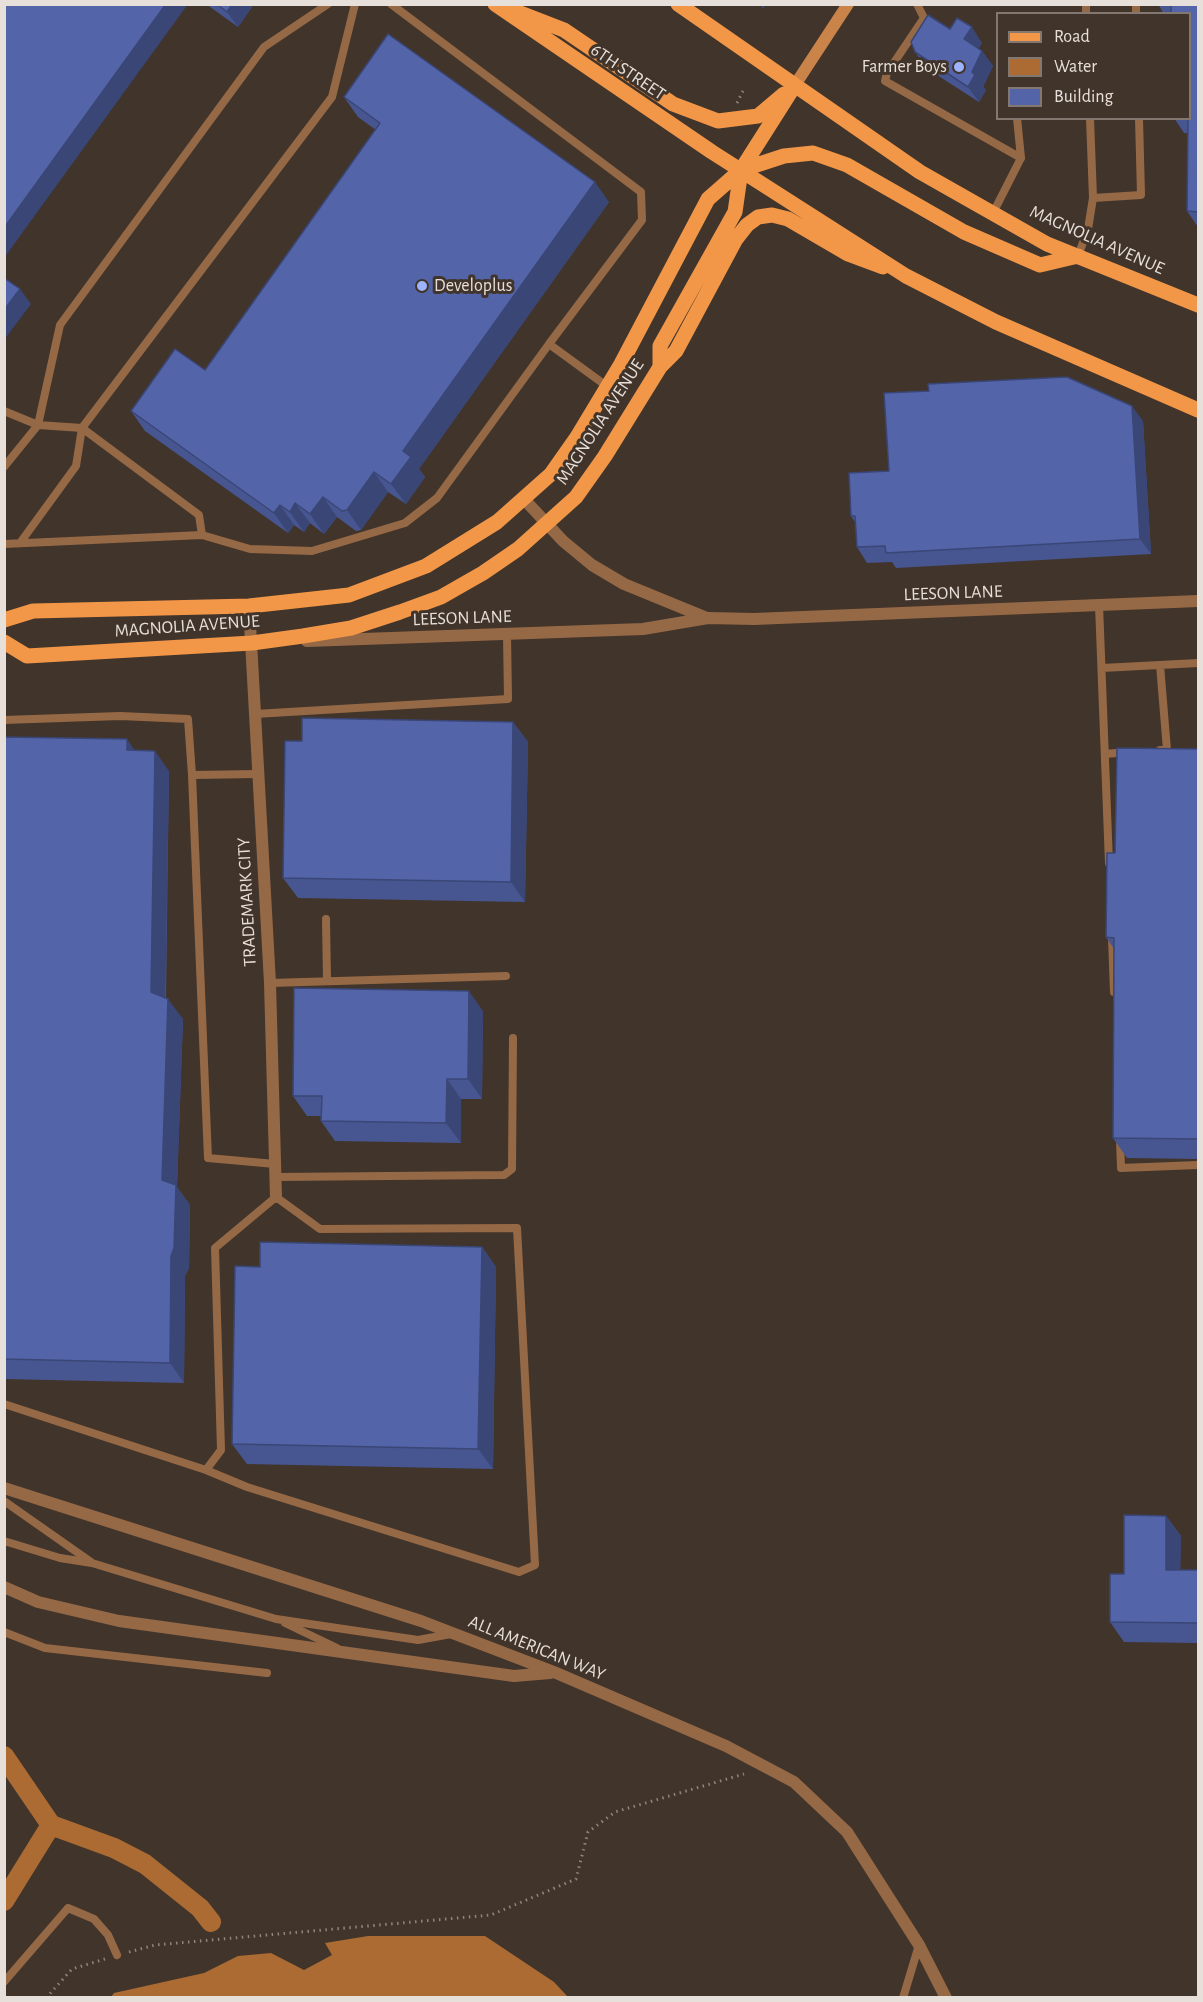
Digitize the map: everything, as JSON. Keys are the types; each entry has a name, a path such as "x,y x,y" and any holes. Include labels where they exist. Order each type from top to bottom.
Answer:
{"main road":[{"path":"496,4 564,30 673,104 718,121 758,116 795,85 848,4"},
{"name":"6TH STREET","path":"496,4 741,170"},
{"path":"678,4 758,62 795,85"},
{"name":"MAGNOLIA AVENUE","path":"4,620 33,611 249,606 349,596 426,566 497,522 551,474 608,387 708,199 741,170 795,85 920,172 1047,244 1198,305"},
{"path":"741,170 784,156 813,153 847,165 964,232 1040,265 1078,256"},
{"path":"741,170 906,276 996,322 1198,410"},
{"name":"MAGNOLIA AVENUE","path":"4,642 27,656 252,643 351,628 441,597 518,549 576,496 605,456 660,367 660,346 735,212 741,170"},
{"path":"660,367 676,351 736,239 747,225 758,217 772,215 788,219 848,254 906,276"}],"street":[{"name":"LEESON LANE","path":"524,498 563,542 592,565 624,584 708,618"},
{"name":"LEESON LANE","path":"252,643 643,629 708,618 754,619 1198,601"},
{"name":"TRADEMARK CITY","path":"249,606 270,983 276,1197"},
{"name":"ALL AMERICAN WAY","path":"4,1488 453,1634 554,1672 726,1746 794,1782 847,1832 919,1945 946,1998"},
{"path":"4,1587 38,1602 119,1621 514,1677 554,1672"}],"lane":[{"path":"4,467 38,425 60,325 264,47 328,4"},
{"path":"20,543 76,466 82,428 332,97 356,4"},
{"path":"4,544 202,535 250,549 312,551 405,523 437,498 642,220 641,192 391,4"},
{"path":"917,4 924,18 887,73 885,81 1021,158"},
{"path":"993,213 1021,158 1017,120"},
{"path":"1078,256 1088,229 1093,198 1090,120"},
{"path":"1093,198 1141,195 1139,120"},
{"path":"549,344 608,387"},
{"path":"4,411 38,425 82,428 199,515 202,535"},
{"path":"1099,605 1110,871"},
{"path":"255,714 508,699 507,635"},
{"path":"1102,668 1198,663"},
{"path":"1146,751 1167,750 1160,665"},
{"path":"4,720 120,716 188,719 208,1158 275,1164"},
{"path":"1105,754 1136,752"},
{"path":"192,775 257,774"},
{"path":"326,919 327,981"},
{"path":"1112,931 1115,1002"},
{"path":"270,983 506,976"},
{"path":"275,1177 504,1175 512,1169 513,1038"},
{"path":"1120,1132 1121,1168 1198,1165"},
{"path":"4,1404 206,1470 247,1488 519,1572 535,1565 517,1228 320,1229 276,1197 215,1248 221,1450 206,1470"},
{"path":"4,1501 92,1563"},
{"path":"4,1540 60,1558 92,1563 276,1619 418,1640 453,1634"},
{"path":"276,1619 345,1652"},
{"path":"4,1632 45,1648 267,1673"},
{"path":"4,1982 68,1908 94,1919 108,1935 117,1956"},
{"path":"903,1998 919,1945"}],"path":[{"path":"735,107 743,91"},
{"path":"45,1998 72,1969 155,1945 491,1915 576,1879 588,1832 615,1812 766,1767"}],"water":[{"path":"368,1936 485,1936 554,1982 568,1997 111,1997 114,1993 204,1973 238,1956 271,1953 304,1970 332,1955 325,1943"}],"building":[{"path":"4,4 166,4 4,228"},
{"path":"217,4 232,4 227,12"},
{"path":"1171,4 1198,4 1198,212 1187,211 1188,120 1191,120 1191,12 1171,12"},
{"name":"Farmer Boys","path":"928,15 950,29 957,18 972,27 964,39 982,51 972,72 975,75 968,87 915,52 911,42"},
{"name":"Developlus","path":"388,34 595,182 403,451 411,457 391,484 374,472 347,510 342,511 323,497 310,514 295,503 290,512 280,505 274,513 131,411 175,349 205,370 380,123 344,97"},
{"path":"4,278 20,289 4,310"},
{"path":"1067,377 1132,406 1140,539 886,553 885,546 857,547 855,516 851,516 849,473 889,471 884,393 929,391 928,384"},
{"path":"302,718 513,722 511,882 283,878 285,741 302,741"},
{"path":"4,737 127,739 127,750 155,751 151,992 168,999 162,1180 176,1185 174,1248 171,1256 170,1363 4,1359"},
{"path":"1117,748 1198,749 1198,1139 1113,1138 1114,938 1106,937 1107,853 1115,853"},
{"path":"294,988 469,991 468,1079 447,1079 446,1123 321,1121 322,1096 293,1096"},
{"path":"260,1242 482,1247 478,1449 232,1444 235,1266 260,1267"},
{"path":"1124,1515 1166,1516 1166,1570 1198,1570 1198,1623 1110,1622 1110,1574 1124,1574"}],"waterway":[{"path":"4,1756 51,1825 114,1848 145,1864 200,1908 211,1922"},
{"path":"4,1901 51,1825"}],"place":[{"name":"Farmer Boys","path":"959,67"},
{"name":"Developlus","path":"422,286"}]}
